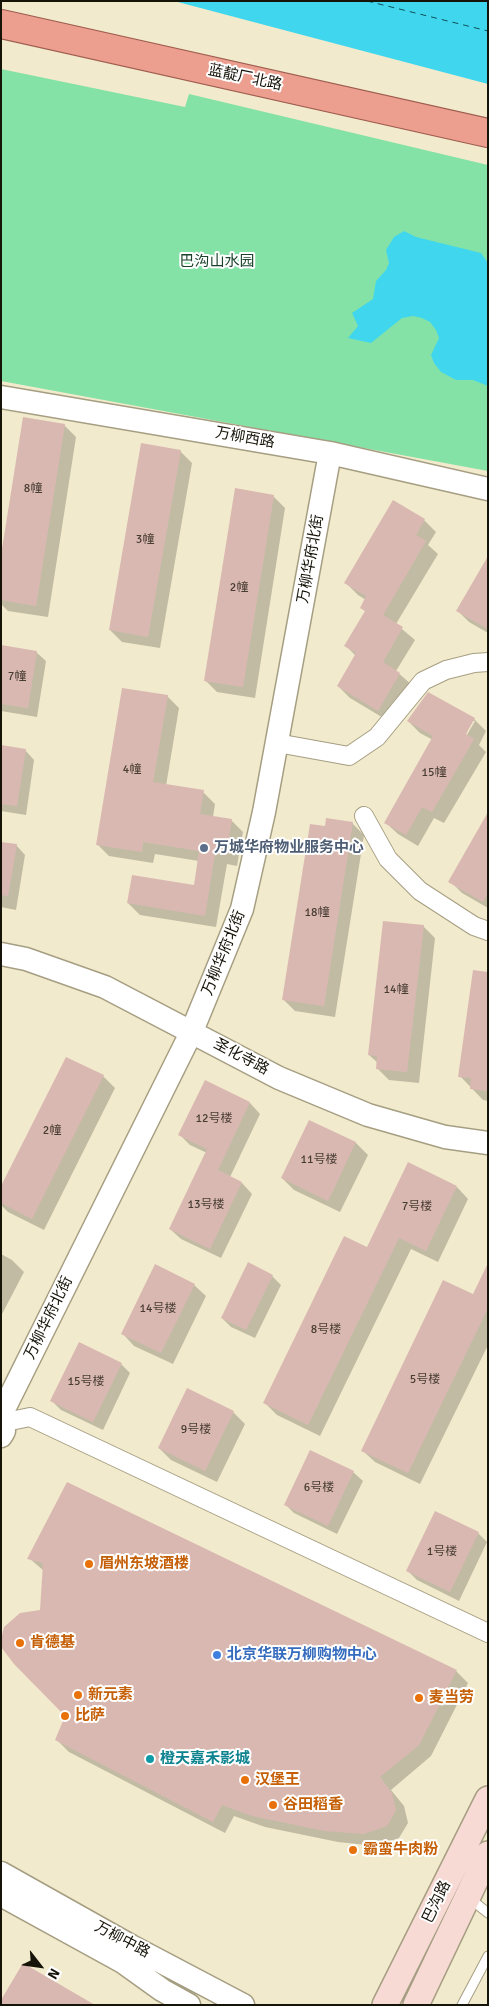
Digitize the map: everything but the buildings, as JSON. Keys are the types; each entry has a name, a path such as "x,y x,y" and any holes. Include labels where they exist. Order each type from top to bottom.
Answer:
{"highway":[{"name":"蓝靛厂北路","path":"1,24 488,133"}],"main road":[{"name":"巴沟路","path":"385,2005 488,1799"},
{"name":"巴沟路","path":"416,2005 488,1854"}],"street":[{"name":"万柳西路","path":"1,397 330,453 488,489"},
{"name":"万柳华府北街","path":"1,1415 192,1031 242,909 264,812 330,453"},
{"path":"277,743 349,756 377,737 423,681 446,670 474,663 488,662"},
{"path":"364,816 388,859 420,891 474,926 488,931"},
{"name":"圣化寺路","path":"1,954 26,960 105,986 279,1078 368,1115 445,1137 488,1143"},
{"path":"1,1423 30,1416 488,1633"},
{"path":"1,1428 4,1431 1,1436"},
{"name":"万柳中路","path":"1,1873 131,1946 196,1978 243,2005"},
{"name":"万柳中路","path":"1,1895 123,1962 162,1990 189,2005"}],"lane":[{"path":"468,1897 488,1912"},
{"path":"462,2005 488,1956"}],"green space":[{"name":"巴沟山水园","path":"1,69 185,107 189,94 488,165 488,471 1,381"}],"water":[{"path":"174,1 488,1 488,84"},
{"path":"404,231 416,237 481,253 488,263 488,386 473,380 456,380 441,372 431,355 439,338 430,322 422,318 413,316 402,318 371,343 348,338 358,326 352,313 373,299 376,281 386,270 389,263 386,250 394,237"}],"ferry route":[{"path":"367,1 488,31"}],"place":[{"name":"万城华府物业服务中心","path":"204,848"},
{"name":"眉州东坡酒楼","path":"89,1564"},
{"name":"肯德基","path":"20,1643"},
{"name":"北京华联万柳购物中心","path":"217,1655"},
{"name":"新元素","path":"78,1695"},
{"name":"麦当劳","path":"419,1698"},
{"name":"比萨","path":"65,1716"},
{"name":"橙天嘉禾影城","path":"150,1759"},
{"name":"汉堡王","path":"245,1780"},
{"name":"谷田稻香","path":"273,1805"},
{"name":"霸蛮牛肉粉","path":"353,1850"}]}
